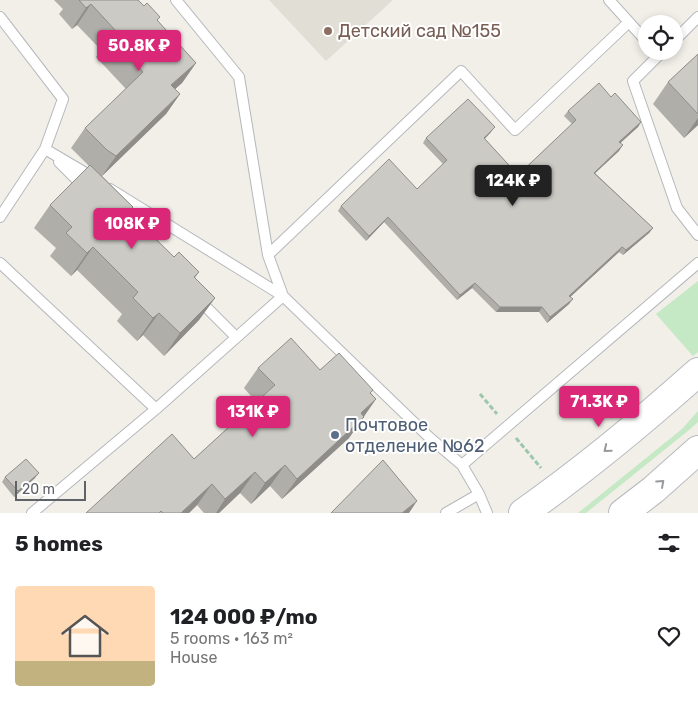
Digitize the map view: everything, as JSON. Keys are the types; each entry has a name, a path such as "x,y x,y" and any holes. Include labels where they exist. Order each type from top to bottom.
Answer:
{"main road":[{"path":"523,513 556,490 629,432 698,372"},
{"path":"623,513 653,490 698,450"}],"lane":[{"path":"176,0 239,77 268,255 283,296"},
{"path":"610,0 638,32"},
{"path":"0,17 64,99 46,148 0,217"},
{"path":"683,32 698,17"},
{"path":"268,255 461,71 515,130 629,22"},
{"path":"652,60 633,81 677,208 698,235"},
{"path":"46,148 95,198"},
{"path":"46,148 283,296 430,438 462,466 479,494 487,513"},
{"path":"462,466 698,263"},
{"path":"0,264 156,409"},
{"path":"194,295 236,337"},
{"path":"32,513 156,409 283,296"},
{"path":"446,513 479,494"}],"shaded area":[{"name":"Детский сад №155","path":"269,0 393,0 326,61"}],"green space":[{"path":"698,281 698,352 693,356 656,314"},
{"path":"698,411 698,422 689,430 586,513 578,513 682,429"}],"building":[{"path":"79,0 138,0 144,6 147,3 160,17 157,20 196,63 171,85 180,94 116,156 107,150 85,128 143,72 110,36 116,31 91,4 86,8"},
{"path":"698,54 698,114 668,82"},
{"path":"599,83 611,97 615,93 641,122 619,142 623,145 594,173 653,228 626,250 622,247 569,296 573,299 550,317 542,307 500,307 475,283 460,295 388,217 369,236 341,206 389,159 417,189 447,160 426,138 468,99 495,127 484,138 518,175 576,120 568,111"},
{"path":"90,165 133,207 128,212 174,257 179,252 199,272 194,277 215,298 180,333 159,313 153,318 133,298 138,292 93,247 87,253 66,233 72,227 50,205"},
{"path":"291,338 320,370 339,353 373,390 370,393 376,399 361,413 364,417 297,479 285,465 265,483 255,472 225,499 212,484 181,513 163,513 161,511 159,513 86,513 172,434 194,459 275,385 258,368"},
{"path":"26,459 39,473 18,491 5,477"},
{"path":"383,460 417,501 402,513 331,513"}],"place":[{"name":"Детский сад №155","path":"328,31"},
{"name":"Почтовое отделение №62","path":"335,435"}]}
